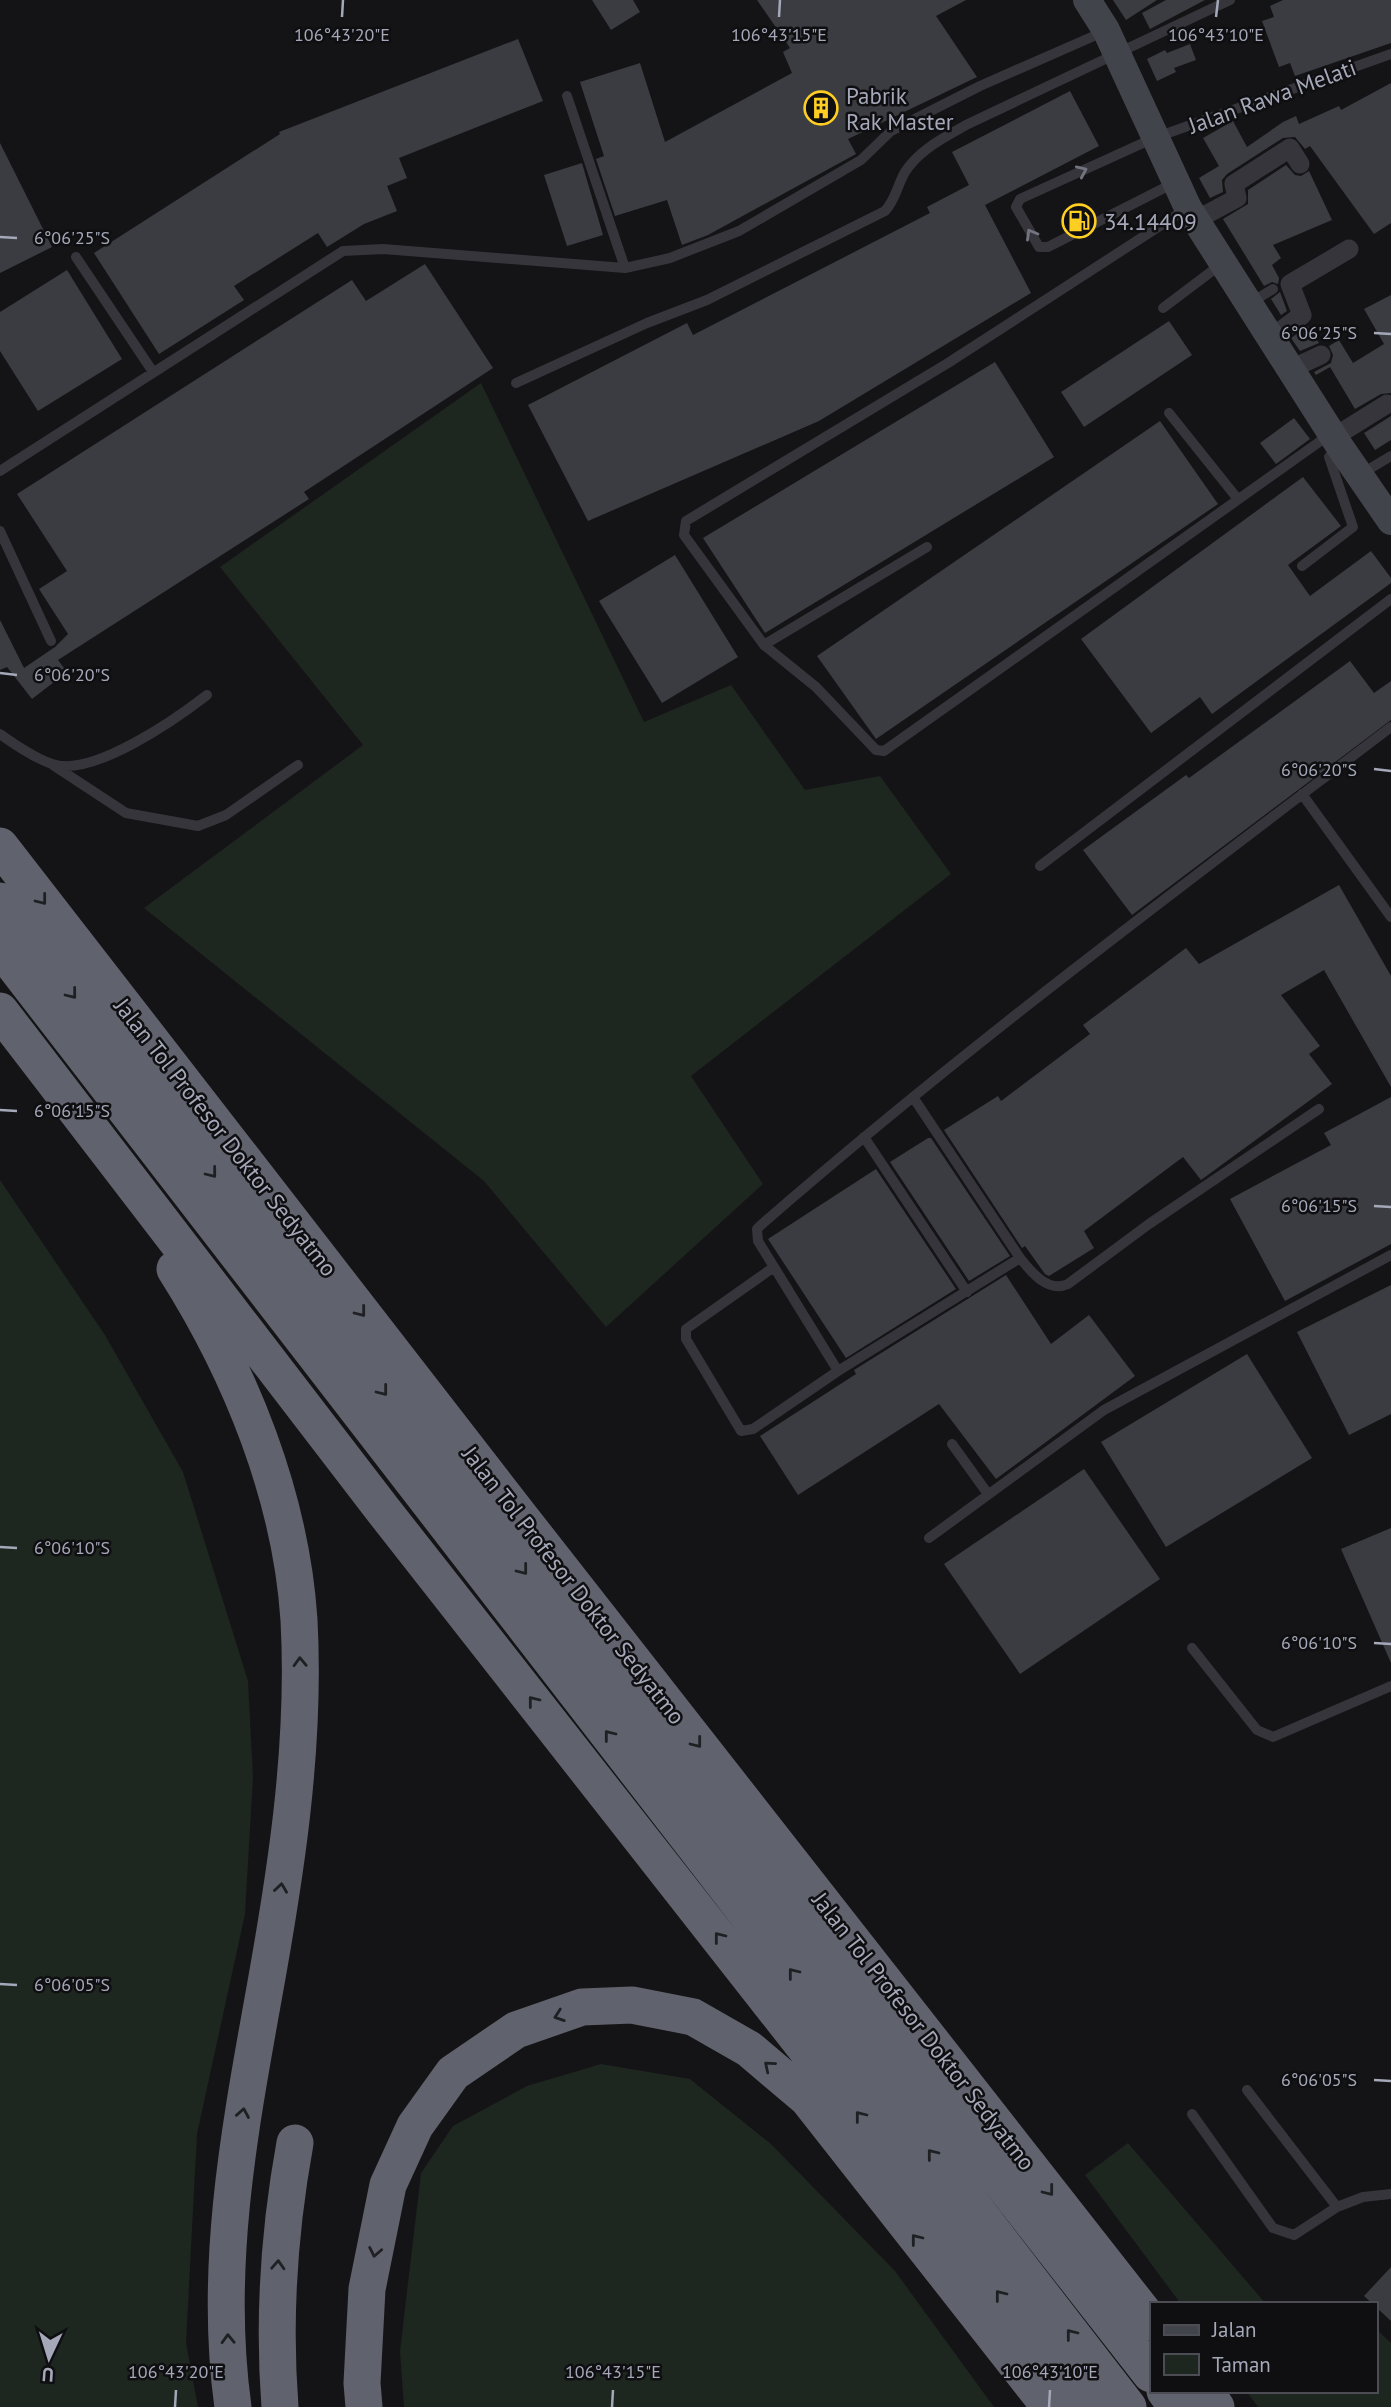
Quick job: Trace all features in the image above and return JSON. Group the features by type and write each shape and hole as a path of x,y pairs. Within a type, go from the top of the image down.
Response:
{"highway":[{"name":"Jalan Tol Profesor Doktor Sedyatmo","path":"0,846 526,1525 1150,2321"},
{"name":"Jalan Tol Profesor Doktor Sedyatmo","path":"0,901 1150,2373"},
{"path":"0,947 1128,2407"},
{"path":"0,1012 392,1521 1087,2407"},
{"path":"0,1029 155,1238 191,1295 227,1360 251,1419 272,1482 290,1552 299,1630 297,1757 276,1926 242,2120 229,2222 227,2322 233,2407"},
{"path":"364,2407 362,2383 367,2289 388,2185 415,2126 453,2073 516,2030 583,2007 632,2005 693,2017 749,2049 808,2099 1050,2407"},
{"path":"280,2407 276,2328 279,2250 295,2143"}],"main road":[{"path":"1087,0 1170,132 1174,182 1192,214 1335,439 1391,520"}],"street":[{"path":"1192,214 1237,198 1234,184 1290,148 1300,164"},
{"path":"1271,338 1302,315 1290,284 1349,249"},
{"path":"1291,369 1321,355"},
{"path":"1335,439 1387,404"}],"lane":[{"path":"0,471 343,251 383,249 625,268 670,258 738,230 861,160 891,131 980,86 1230,0"},
{"path":"516,383 647,323 707,300 885,211 894,201 912,163 932,145 1112,42"},
{"name":"Jalan Rawa Melati","path":"1174,182 1048,247 1039,247 1016,207 1020,199 1170,132 1391,54"},
{"path":"567,96 625,268"},
{"path":"1192,214 685,521 684,535 764,645 816,687 876,750 884,751 1237,498 1335,439"},
{"path":"76,257 153,372"},
{"path":"1163,308 1224,263"},
{"path":"1249,303 1273,289"},
{"path":"1169,413 1237,498"},
{"path":"1303,566 1353,527 1329,457 1335,439"},
{"path":"1359,475 1391,456"},
{"path":"0,531 51,641"},
{"path":"764,645 927,547"},
{"path":"1040,866 1391,599"},
{"path":"53,765 84,764 138,741 207,695"},
{"path":"838,1371 758,1241 757,1229 913,1097 1116,936 1391,727"},
{"path":"0,733 125,813 198,826 226,815 298,765"},
{"path":"1302,794 1391,917"},
{"path":"913,1097 1020,1258 1048,1286 1055,1288 1068,1284 1149,1224 1319,1109"},
{"path":"864,1137 967,1292"},
{"path":"929,1538 1104,1410 1391,1255"},
{"path":"774,1267 686,1329 686,1339 737,1428 746,1431 1020,1258"},
{"path":"952,1444 988,1494"},
{"path":"1192,1648 1257,1730 1266,1737 1273,1737 1391,1686"},
{"path":"1247,2090 1337,2207"},
{"path":"1192,2114 1273,2228 1294,2235 1337,2207 1363,2197 1391,2194"}],"green space":[{"path":"481,383 644,722 731,685 805,790 880,776 951,874 691,1076 763,1184 606,1327 484,1181 144,908 363,745 220,567"},
{"path":"0,1180 105,1335 183,1472 248,1681 253,1777 245,1914 197,2134 186,2343 198,2407 0,2407"},
{"path":"601,2064 690,2079 771,2144 895,2271 994,2407 404,2407 400,2351 421,2173 453,2126 527,2086"},
{"path":"1128,2143 1264,2302 1180,2302 1085,2175"},
{"path":"1377,2330 1391,2343 1391,2407 1258,2407 1248,2393 1377,2393"}],"building":[{"path":"592,0 633,0 640,12 611,30"},
{"name":"Pabrik Rak Master","path":"757,0 966,0 936,16 977,77 848,139 856,154 708,235 682,245 667,200 615,216 596,159 604,156 580,82 640,63 665,142 792,73 783,52 790,48"},
{"path":"1113,0 1157,0 1126,20"},
{"path":"1166,0 1205,0 1150,29 1142,13"},
{"path":"1283,0 1391,0 1391,43 1295,76 1290,63 1279,67 1262,21 1274,17 1270,6"},
{"path":"518,39 543,101 399,158 407,178 387,186 397,211 364,224 327,247 318,233 234,286 244,300 159,354 94,253 280,134 279,132"},
{"path":"1190,44 1196,60 1174,68 1176,72 1157,81 1147,59 1165,50 1167,53"},
{"path":"1391,83 1391,223 1374,234 1310,146 1305,149 1295,137 1283,138 1227,174 1222,180 1223,192 1210,198 1199,178 1219,166 1203,138 1233,121 1247,147 1296,116 1299,124 1339,106 1341,110"},
{"path":"1070,91 1099,146 985,205 1031,293 819,421 588,521 528,405 687,323 693,335 930,213 927,207 969,185 952,152"},
{"path":"0,143 52,247 0,273"},
{"path":"582,163 603,235 567,246 544,175"},
{"path":"1286,165 1295,175 1301,176 1309,171 1332,220 1273,245 1281,258 1272,265 1279,278 1278,284 1272,282 1264,286 1223,219 1248,204 1248,190"},
{"path":"425,264 493,368 304,492 309,499 58,660 67,672 32,699 7,667 0,670 0,620 24,668 55,647 68,634 39,589 67,571 17,494 352,280 366,301"},
{"path":"67,270 122,359 38,411 0,351 0,312"},
{"path":"1280,292 1287,311 1281,315 1271,299"},
{"path":"1391,295 1391,393 1381,394 1355,409 1330,367 1316,375 1314,372 1331,363 1333,355 1329,346 1339,340 1353,363 1384,344 1364,309"},
{"path":"1169,321 1192,355 1084,427 1061,392"},
{"path":"1308,326 1319,343 1300,351 1291,338"},
{"path":"995,362 1054,457 765,633 703,538"},
{"path":"1391,416 1391,440 1375,450 1364,433"},
{"path":"1294,418 1310,439 1276,464 1260,443"},
{"path":"1160,421 1218,504 876,739 817,656"},
{"path":"1303,477 1341,526 1288,565 1310,596 1371,551 1391,578 1391,583 1212,714 1200,697 1151,733 1081,639"},
{"path":"675,555 738,657 662,703 599,601"},
{"path":"1350,661 1374,693 1391,681 1391,720 1132,915 1083,850 1186,775 1189,778"},
{"path":"1339,885 1391,976 1391,1087 1324,970 1281,995 1320,1046 1309,1054 1332,1084 1201,1180 1183,1157 1084,1231 1094,1248 1049,1276 1045,1274 1025,1246 1022,1248 944,1130 998,1096 1001,1101 1090,1034 1083,1025 1186,948 1199,964"},
{"path":"1391,1097 1391,1244 1285,1301 1230,1199 1331,1145 1324,1133"},
{"path":"931,1138 1010,1256 969,1281 890,1162"},
{"path":"876,1169 956,1289 846,1358 768,1239"},
{"path":"1006,1275 1051,1344 1089,1315 1135,1376 996,1479 939,1404 798,1495 760,1436 856,1374 854,1370"},
{"path":"1391,1285 1391,1414 1349,1435 1297,1332"},
{"path":"1247,1354 1312,1458 1166,1547 1101,1442"},
{"path":"1084,1469 1160,1579 1020,1674 944,1564"},
{"path":"1391,1528 1391,1663 1341,1549"},
{"path":"1391,2267 1391,2321 1377,2308 1377,2302 1370,2302 1364,2296"}],"place":[{"name":"Pabrik Rak Master","path":"821,108"},
{"name":"34.14409","path":"1079,221"}]}
